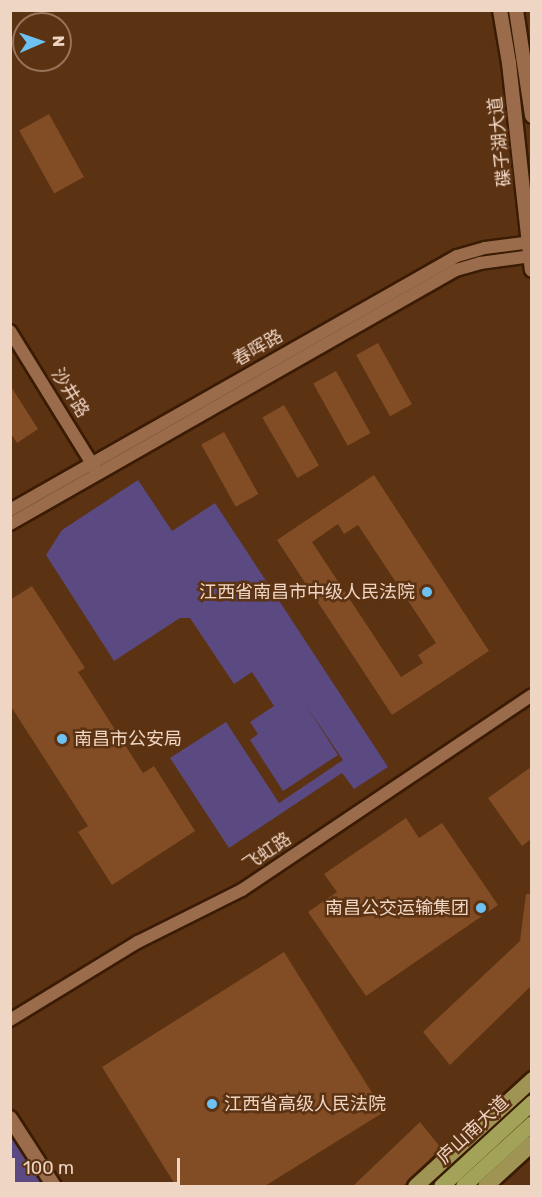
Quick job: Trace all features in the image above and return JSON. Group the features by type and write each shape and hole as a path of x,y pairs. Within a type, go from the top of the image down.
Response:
{"highway":[{"name":"庐山南大道","path":"441,1186 531,1102"},
{"name":"庐山南大道","path":"463,1186 531,1123"}],"main road":[{"name":"碟子湖大道","path":"500,10 509,63 531,270"},
{"name":"碟子湖大道","path":"516,10 531,116"},
{"path":"416,1186 531,1079"},
{"path":"10,1118 54,1186"},
{"path":"485,1186 531,1143"}],"street":[{"name":"春晖路","path":"10,524 95,468 457,256 484,248 530,249"},
{"name":"沙井路","path":"10,332 95,468"},
{"name":"春晖路","path":"10,510 95,468"},
{"name":"飞虹路","path":"10,1020 138,942 242,890 531,695"}],"shaded area":[{"path":"138,480 172,531 215,503 388,767 354,789 342,773 229,848 170,758 226,722 279,803 343,760 305,704 338,755 283,791 250,740 258,734 250,722 274,706 252,672 234,684 190,618 180,618 114,661 46,555 62,530"},
{"path":"11,1137 43,1186 11,1186"}],"building":[{"path":"49,114 84,177 54,193 19,130"},
{"path":"378,343 412,404 390,416 356,355"},
{"path":"336,371 370,433 348,446 313,384"},
{"path":"10,385 38,429 17,443 10,432"},
{"path":"284,405 319,466 297,478 262,418"},
{"path":"224,432 258,494 236,507 201,445"},
{"name":"江西省南昌市中级人民法院","path":"374,475 489,651 392,715 277,540","holes":["338,524 344,534 358,525 436,643 418,655 423,663 401,677 312,542"]},
{"path":"32,586 85,668 78,672 143,773 154,766 195,831 112,885 78,832 88,826 10,705 10,600"},
{"path":"531,767 531,839 522,846 488,798"},
{"path":"406,818 419,838 442,823 498,905 366,996 308,912 337,892 324,874"},
{"path":"526,894 531,894 531,986 450,1065 423,1032 520,941"},
{"path":"284,952 384,1112 265,1186 176,1186 102,1067"},
{"path":"420,1122 441,1148 403,1186 353,1186"}],"place":[{"name":"江西省南昌市中级人民法院","path":"427,592"},
{"name":"南昌市公安局","path":"62,739"},
{"name":"南昌公交运输集团","path":"481,908"},
{"name":"江西省高级人民法院","path":"212,1104"}]}
